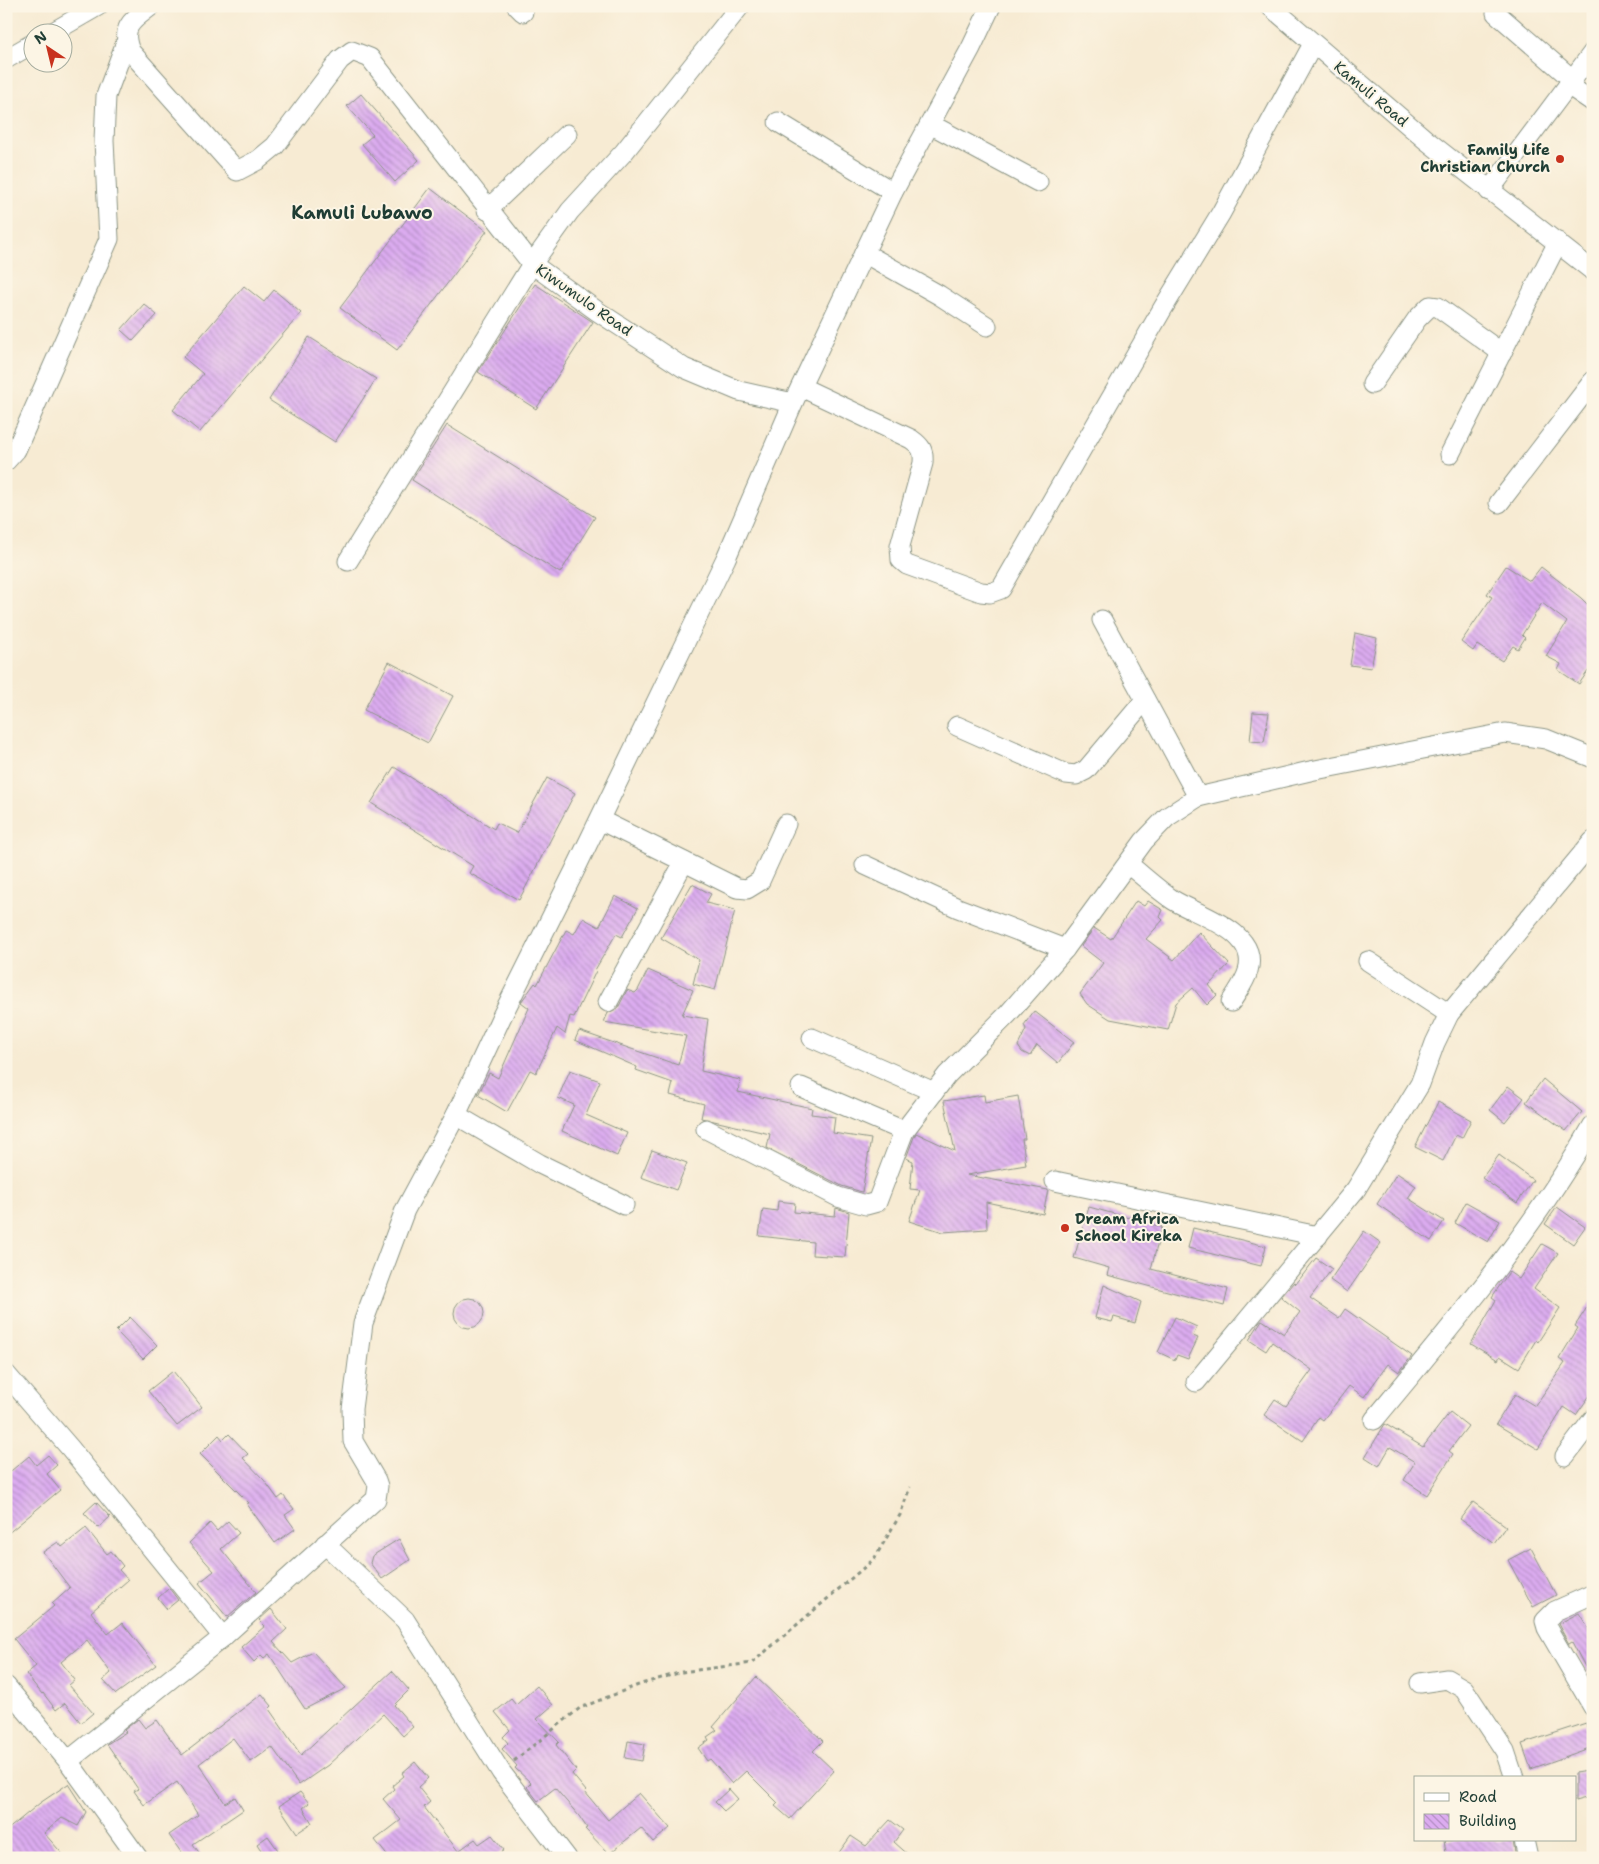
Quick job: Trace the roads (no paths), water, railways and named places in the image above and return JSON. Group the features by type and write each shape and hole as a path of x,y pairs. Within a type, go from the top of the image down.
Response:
{"street":[{"path":"70,22 98,6"},
{"path":"6,461 16,450 109,240 104,141 106,96 126,42 126,33 130,23 150,6"},
{"path":"348,561 532,264 570,211 624,152 740,6"},
{"path":"68,1761 223,1637 376,1499 378,1493 376,1480 353,1441 351,1426 363,1323 405,1210 456,1115 501,1018 600,820 726,558 797,395 893,192 971,48 991,6"},
{"name":"Kamuli Road","path":"1270,6 1312,44 1489,191 1558,242 1593,271"},
{"path":"1496,13 1593,102"},
{"name":"Kiwumulo Road","path":"126,42 130,50 237,171 258,160 275,146 340,60 352,51 370,58 396,88 488,210 532,264 598,312 684,368 739,391 797,395 911,439 920,445 924,453 923,462 900,546 901,560 907,565 981,592 995,592 1002,589 1148,334 1221,213 1312,44"},
{"path":"6,60 22,50"},
{"path":"1489,191 1593,52"},
{"path":"778,122 893,192"},
{"path":"930,124 1038,182"},
{"path":"488,210 567,134"},
{"path":"1450,454 1558,242"},
{"path":"864,253 939,295 987,326"},
{"path":"1372,384 1416,319 1430,306 1438,306 1502,353"},
{"path":"1499,503 1593,381"},
{"path":"1102,620 1198,797"},
{"path":"957,726 1066,774 1076,775 1090,766 1145,700"},
{"path":"706,1129 838,1197 866,1205 877,1202 904,1131 934,1092 948,1075 1008,1014 1065,949 1144,841 1167,817 1198,797 1310,771 1505,733 1546,739 1593,758"},
{"path":"600,820 738,888 746,889 760,881 786,824"},
{"path":"1196,1382 1356,1189 1420,1084 1435,1043 1449,1014 1593,841"},
{"path":"608,1002 684,862"},
{"path":"1128,864 1173,900 1226,926 1245,946 1249,961 1248,971 1231,1002"},
{"path":"865,865 958,908 1065,949"},
{"path":"1368,961 1449,1014"},
{"path":"812,1038 934,1092"},
{"path":"801,1087 904,1131"},
{"path":"456,1115 540,1164 624,1205"},
{"path":"1374,1420 1452,1325 1541,1207 1593,1125"},
{"path":"1055,1181 1318,1236"},
{"path":"6,1374 70,1448 223,1637"},
{"path":"1565,1456 1593,1419"},
{"path":"325,1544 405,1620 501,1772 567,1858"},
{"path":"1593,1594 1555,1611 1545,1620 1547,1628 1593,1707"},
{"path":"1420,1683 1447,1679 1464,1689 1505,1752 1513,1776"},
{"path":"6,1686 68,1761 138,1858"},
{"path":"1524,1842 1528,1858"}],"place":[{"name":"Family Life Christian Church","path":"1560,159"},
{"name":"Dream Africa School Kireka","path":"1065,1228"}],"district":[{"name":"Kamuli Lubawo","path":"362,213"}]}
